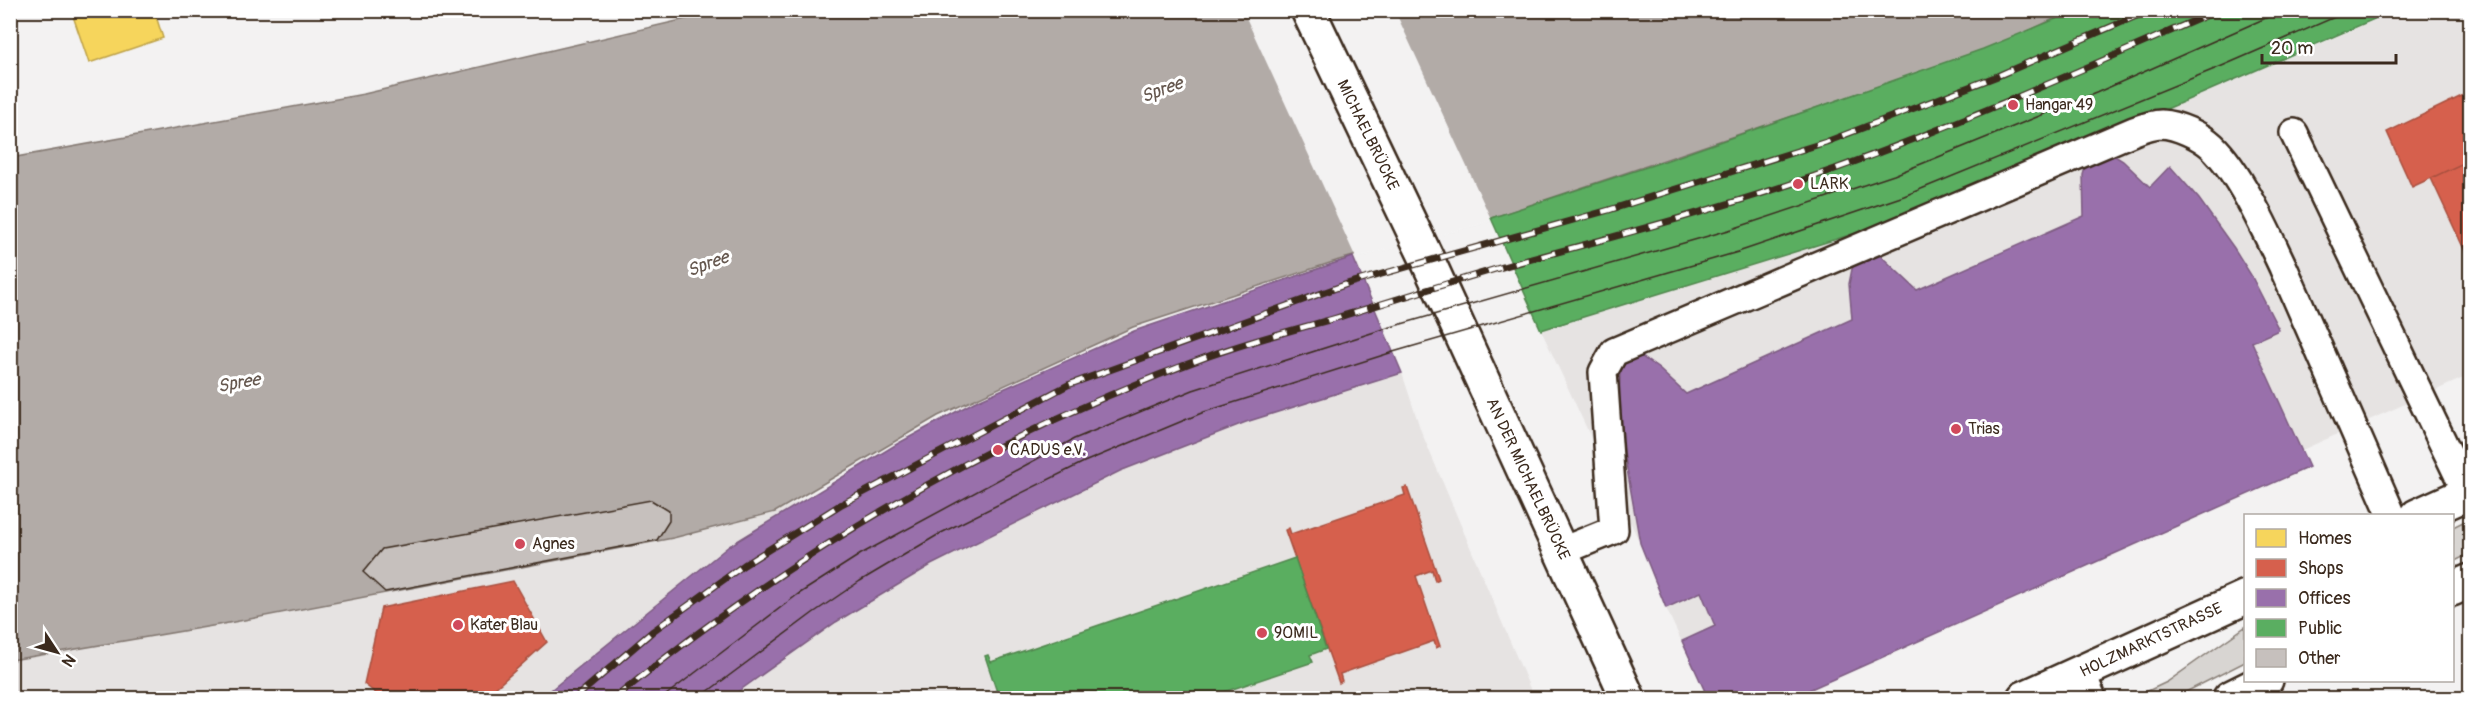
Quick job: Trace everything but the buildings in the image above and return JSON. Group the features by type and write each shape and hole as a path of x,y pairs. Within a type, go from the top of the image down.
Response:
{"street":[{"name":"MICHAELBRÜCKE","path":"1308,10 1427,259"},
{"name":"AN DER MICHAELBRÜCKE","path":"1427,259 1628,699"},
{"path":"2422,514 2469,493"},
{"path":"2454,589 2470,581"},
{"name":"HOLZMARKTSTRASSE","path":"2024,699 2086,686 2244,598"},
{"path":"2230,699 2264,682"}],"lane":[{"path":"1562,551 1614,530 1603,372 1614,352 2123,135 2160,124 2186,130 2211,146 2233,174 2283,267 2391,514"},
{"path":"2294,133 2469,493"}],"shaded area":[{"name":"Trias","path":"2395,11 2470,11 2470,375 2302,450 2309,467 1790,698 1708,698 1666,608 1640,543 1541,330 1882,225 2285,59"},
{"path":"1402,373 1421,431 1534,698 11,698 11,660 218,625 673,538 775,512 845,481"},
{"path":"2463,522 2465,556 2454,562 2454,526"},
{"path":"2244,628 2244,663 2174,698 2133,698 2167,682"}],"water":[{"name":"Spree","path":"720,11 2070,11 1997,46 1664,160 1491,218 1339,260 1133,327 938,416 775,512 673,538 218,625 11,660 11,158 364,94"}],"pier":[{"path":"1243,11 1395,11 1492,221 1354,259 1355,256"}],"tram line":[{"path":"662,698 797,595 861,554 1074,439 1193,390 1384,329 1729,230 1894,175 2096,93 2284,10"},
{"path":"699,698 813,613 860,581 941,533 1084,462 1204,412 1393,352 1738,252 1904,196 2222,66 2351,10"}],"railway":[{"path":"575,698 653,631 744,565 840,505 1068,385 1350,283 1609,210 1826,142 1995,77 2150,10"},
{"path":"615,698 752,594 897,502 973,460 1129,387 1240,345 1795,183 1980,113 2219,10"}],"place":[{"name":"Hangar 49","path":"2013,105"},
{"name":"LARK","path":"1798,184"},
{"name":"Trias","path":"1956,429"},
{"name":"CADUS e.V.","path":"998,450"},
{"name":"Agnes","path":"520,544"},
{"name":"Kater Blau","path":"458,625"},
{"name":"90MIL","path":"1262,633"}]}
